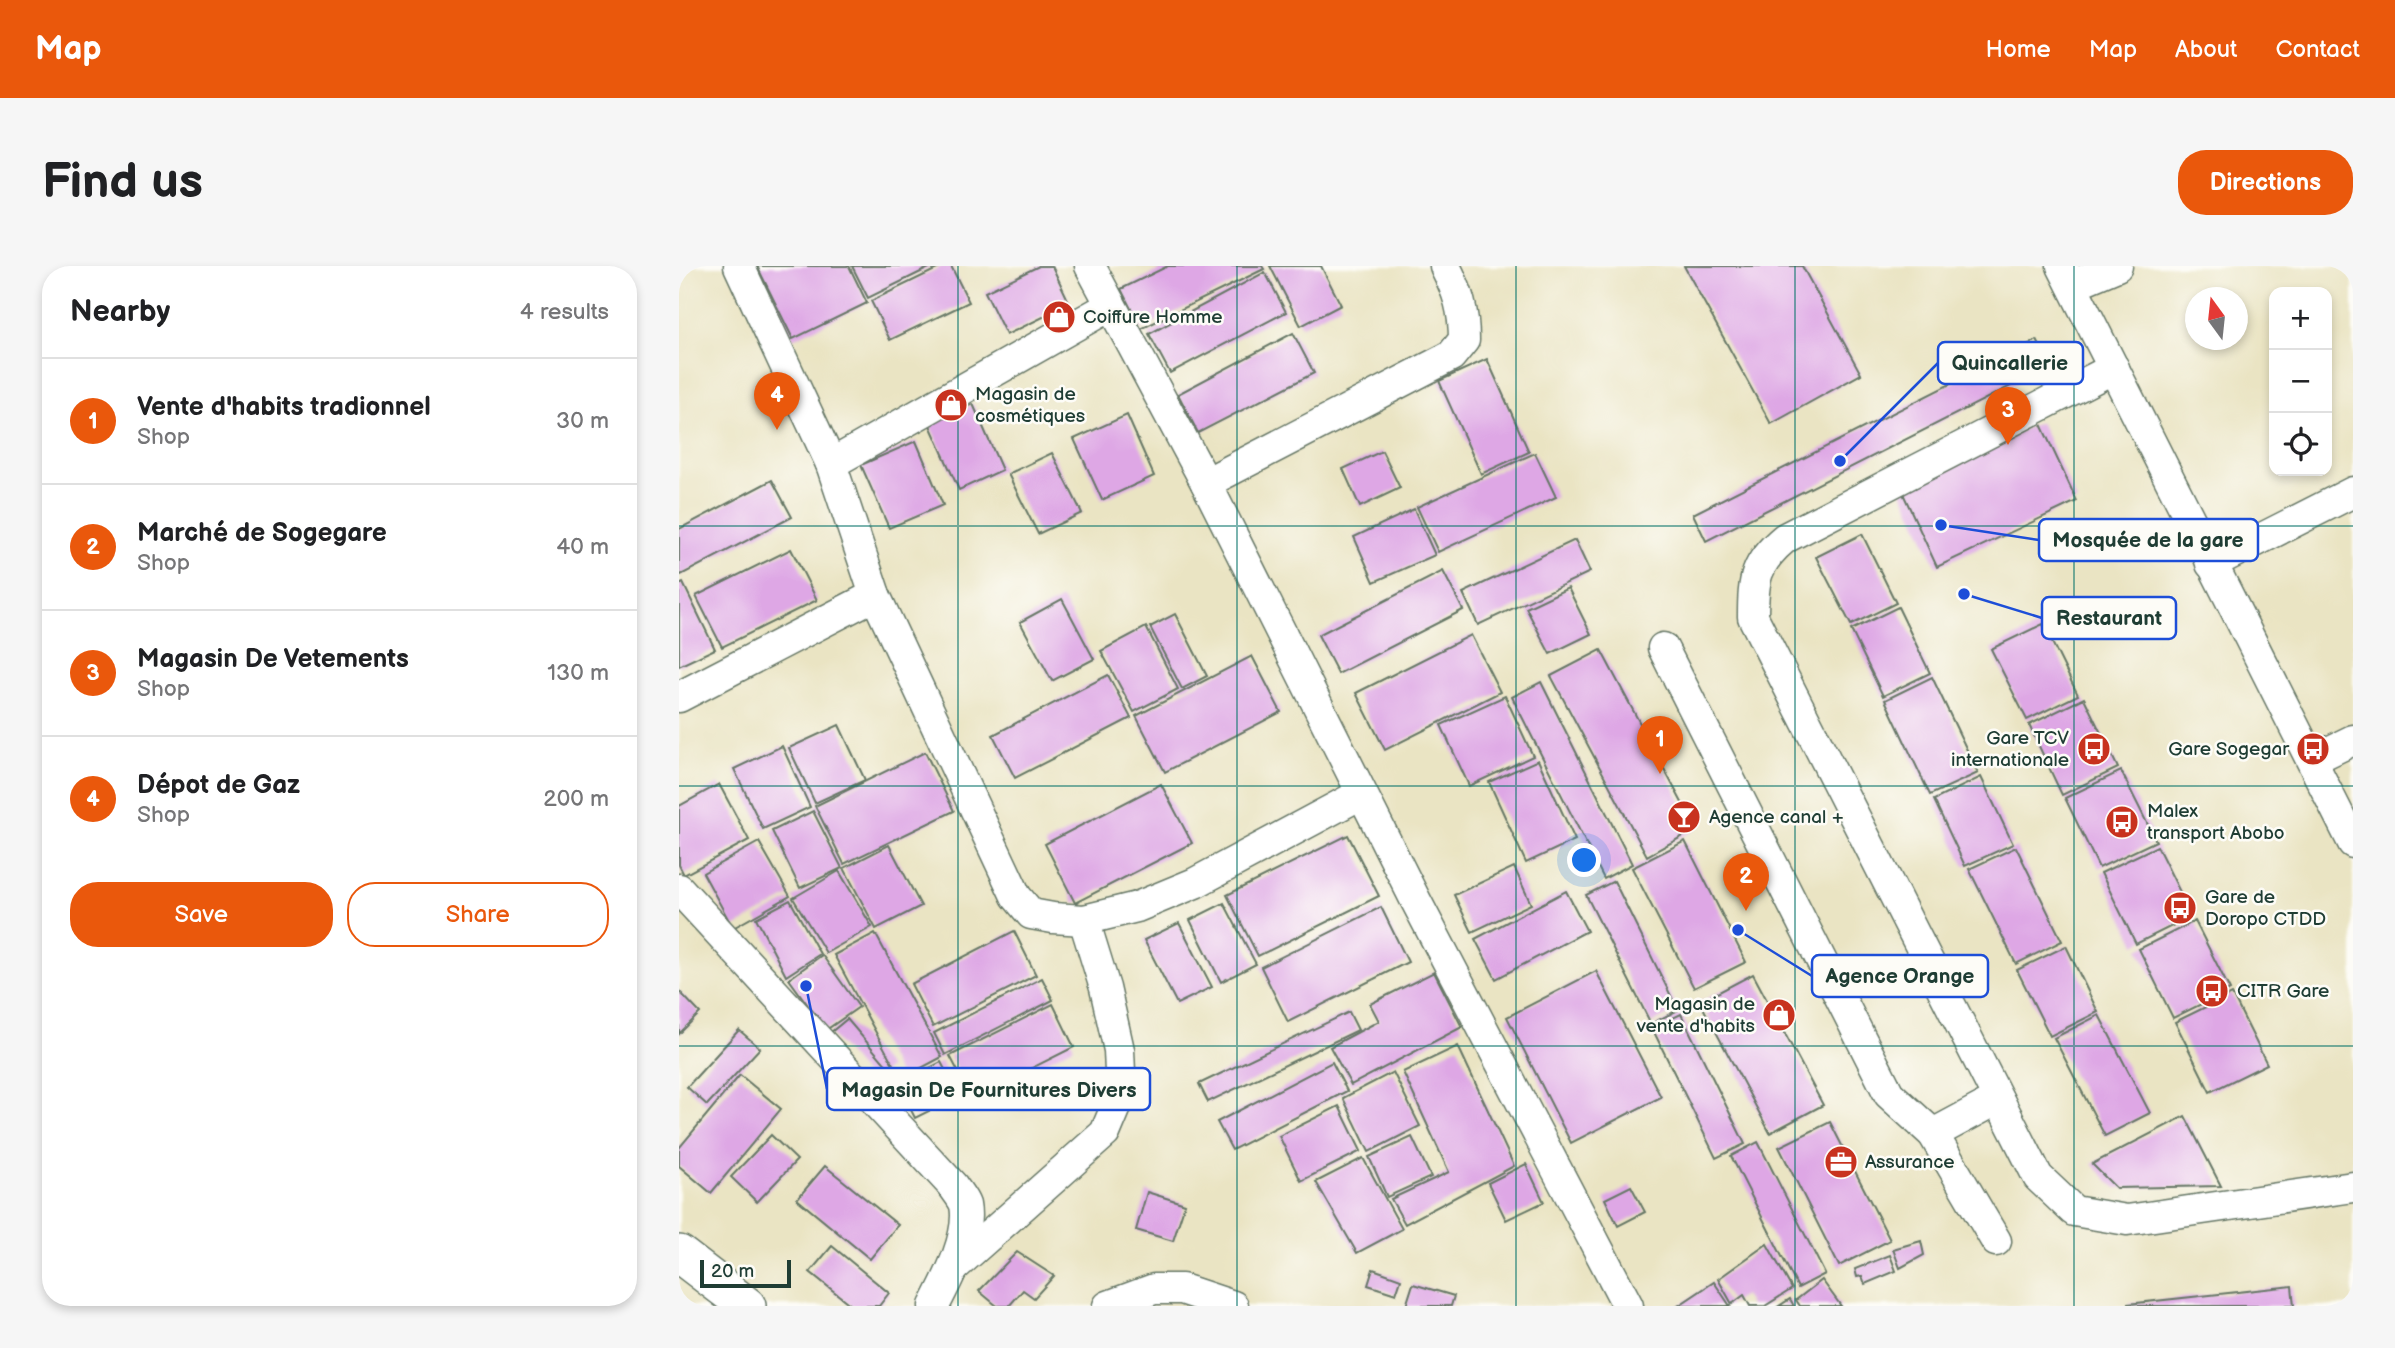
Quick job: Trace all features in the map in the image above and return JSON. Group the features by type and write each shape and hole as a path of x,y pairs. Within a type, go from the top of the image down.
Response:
{"main road":[{"path":"679,1254 747,1306"}],"street":[{"path":"739,266 831,464 874,595 1016,896 1031,914 1084,920 1137,907 1195,883 1361,794"},
{"path":"1090,266 1109,306 1206,482 1361,794 1628,1306"},
{"path":"1206,482 1451,356 1464,340 1464,324 1460,296 1445,266"},
{"path":"2117,266 2067,276 2353,843"},
{"path":"831,464 1109,306"},
{"path":"2114,368 1785,538 1765,555 1753,586 1753,617 2038,1177 2074,1211 2127,1220 2353,1187"},
{"path":"2211,564 2353,492"},
{"path":"679,697 874,595"},
{"path":"1663,648 1889,1094 1933,1135 1996,1241"},
{"path":"2312,760 2353,740"},
{"path":"679,889 953,1186 965,1205 965,1228 954,1267 935,1306"},
{"path":"954,1267 1105,1133 1121,1095 1119,1051 1105,988 1084,920"},
{"path":"1933,1135 1999,1099"},
{"path":"1108,1306 1154,1289 1182,1289 1233,1306"}],"building":[{"path":"757,266 849,266 867,303 793,339"},
{"path":"852,266 933,266 868,298"},
{"path":"943,266 951,266 969,302 890,340 871,301"},
{"path":"1039,266 1052,266 1070,304 1006,335 985,292"},
{"path":"1168,266 1262,266 1264,269 1141,329 1121,289"},
{"path":"1270,266 1321,266 1341,305 1301,326"},
{"path":"1684,266 1802,266 1861,374 1771,424"},
{"path":"1265,272 1286,312 1170,373 1149,334"},
{"path":"1293,333 1314,373 1198,433 1178,394"},
{"path":"2037,340 2050,366 1706,541 1693,514"},
{"path":"1487,359 1529,452 1481,474 1439,381"},
{"path":"973,404 1002,470 959,490 929,423"},
{"path":"1127,415 1154,476 1102,500 1074,439"},
{"path":"2040,422 2077,501 1937,567 1900,487"},
{"path":"916,441 943,505 889,528 861,465"},
{"path":"1382,451 1400,488 1360,507 1343,469"},
{"path":"1052,453 1082,513 1038,534 1008,474"},
{"path":"1535,453 1556,497 1438,552 1417,507"},
{"path":"772,480 792,517 681,575 679,529"},
{"path":"1414,509 1435,555 1374,582 1354,537"},
{"path":"1862,534 1896,603 1851,625 1816,557"},
{"path":"1575,540 1590,572 1478,625 1463,593"},
{"path":"791,549 817,600 722,647 696,596"},
{"path":"1443,571 1463,610 1338,674 1318,635"},
{"path":"683,583 715,649 679,666 679,585"},
{"path":"1568,588 1591,634 1550,654 1526,608"},
{"path":"1062,599 1094,659 1052,681 1020,622"},
{"path":"1898,607 1930,673 1883,696 1851,630"},
{"path":"1175,614 1207,676 1182,689 1150,627"},
{"path":"2043,624 2078,695 2027,720 1991,649"},
{"path":"1146,627 1178,689 1134,712 1101,651"},
{"path":"1471,635 1500,692 1385,750 1356,693"},
{"path":"1601,650 1696,829 1647,856 1551,676"},
{"path":"1252,656 1281,712 1165,772 1136,716"},
{"path":"1108,675 1131,718 1015,778 993,735"},
{"path":"1932,677 1978,773 1930,795 1885,700"},
{"path":"1541,682 1632,864 1604,879 1512,697"},
{"path":"1505,696 1533,756 1469,786 1441,725"},
{"path":"2084,698 2118,768 2062,795 2029,725"},
{"path":"839,725 865,780 815,803 789,748"},
{"path":"782,746 810,807 763,829 734,769"},
{"path":"925,752 954,811 844,864 815,806"},
{"path":"1538,760 1575,840 1526,863 1489,782"},
{"path":"2121,771 2156,841 2099,868 2065,798"},
{"path":"1981,777 2013,844 1965,866 1934,800"},
{"path":"719,784 749,840 684,875 679,865 679,806"},
{"path":"1161,784 1192,843 1075,903 1045,844"},
{"path":"813,811 842,868 800,888 772,831"},
{"path":"1348,835 1379,896 1258,956 1227,895"},
{"path":"1685,841 1746,962 1694,988 1632,868"},
{"path":"759,842 790,896 733,928 703,873"},
{"path":"889,845 921,906 876,929 844,868"},
{"path":"2157,846 2192,916 2136,944 2101,873"},
{"path":"2016,847 2062,941 2016,964 1969,869"},
{"path":"1514,867 1531,904 1472,932 1454,895"},
{"path":"839,871 872,927 826,953 793,898"},
{"path":"1614,881 1678,1010 1651,1024 1586,895"},
{"path":"1566,891 1587,931 1496,979 1475,939"},
{"path":"790,900 820,954 786,976 756,918"},
{"path":"1224,903 1256,964 1221,982 1190,920"},
{"path":"1381,907 1408,962 1288,1022 1261,967"},
{"path":"2195,921 2230,990 2173,1018 2139,949"},
{"path":"1179,923 1212,987 1177,1004 1144,940"},
{"path":"1014,931 1036,975 933,1027 911,984"},
{"path":"875,933 942,1057 901,1079 834,955"},
{"path":"2066,946 2098,1012 2050,1036 2017,970"},
{"path":"822,955 859,1007 826,1030 789,979"},
{"path":"1596,971 1661,1097 1571,1143 1507,1017"},
{"path":"1434,972 1462,1027 1351,1085 1330,1047 1379,1021 1370,1004"},
{"path":"1753,974 1823,1105 1770,1133 1700,1002"},
{"path":"1042,978 1053,1000 945,1055 934,1033"},
{"path":"679,991 700,1013 679,1034"},
{"path":"2232,994 2267,1064 2210,1092 2175,1022"},
{"path":"1053,1004 1074,1047 972,1098 950,1056"},
{"path":"1349,1012 1358,1030 1208,1102 1199,1084"},
{"path":"1681,1014 1745,1144 1716,1158 1652,1028"},
{"path":"2099,1015 2150,1113 2105,1136 2054,1038"},
{"path":"847,1019 889,1068 871,1082 830,1033"},
{"path":"739,1030 760,1048 707,1105 687,1087"},
{"path":"1458,1046 1514,1166 1405,1224 1391,1199 1449,1172 1403,1072"},
{"path":"941,1062 959,1096 915,1118 898,1084"},
{"path":"1332,1062 1347,1091 1232,1150 1217,1122"},
{"path":"1393,1072 1420,1126 1369,1152 1343,1098"},
{"path":"740,1075 781,1109 711,1193 679,1166 679,1148"},
{"path":"1339,1106 1361,1151 1301,1181 1279,1136"},
{"path":"2185,1116 2221,1186 2116,1188 2092,1164"},
{"path":"1830,1122 1890,1240 1839,1266 1779,1147"},
{"path":"771,1135 797,1160 757,1202 731,1177"},
{"path":"1412,1137 1431,1177 1387,1197 1369,1157"},
{"path":"1758,1142 1825,1274 1798,1288 1731,1156"},
{"path":"1363,1158 1402,1229 1357,1253 1316,1182"},
{"path":"1526,1164 1544,1202 1506,1220 1488,1183"},
{"path":"825,1166 898,1225 870,1259 797,1199"},
{"path":"1631,1186 1645,1212 1618,1226 1605,1199"},
{"path":"1147,1192 1185,1204 1173,1241 1136,1230"},
{"path":"1921,1241 1924,1255 1900,1268 1893,1249"},
{"path":"1767,1244 1792,1289 1765,1306 1750,1306 1744,1295 1732,1304 1718,1279"},
{"path":"832,1246 889,1293 879,1306 852,1306 810,1272"},
{"path":"1017,1252 1054,1276 1034,1298 1023,1290 1009,1306 997,1306 979,1291"},
{"path":"1890,1255 1896,1271 1865,1284 1862,1276 1857,1277 1855,1269"},
{"path":"1373,1269 1401,1279 1396,1294 1368,1285"},
{"path":"1822,1280 1841,1306 1800,1306 1796,1300"},
{"path":"1714,1282 1730,1306 1678,1306"},
{"path":"1413,1284 1454,1296 1451,1306 1406,1306"},
{"path":"2292,1286 2294,1306 2128,1306 2128,1304"},
{"path":"1790,1299 1794,1306 1779,1306"}],"place":[{"name":"Coiffure Homme","path":"1059,317"},
{"name":"Magasin de cosmétiques","path":"951,405"},
{"name":"Dépot de Gaz","path":"777,430"},
{"name":"Magasin De Vetements","path":"2008,445"},
{"name":"Quincallerie","path":"1840,461"},
{"name":"Mosquée de la gare","path":"1941,525"},
{"name":"Restaurant","path":"1964,594"},
{"name":"Gare TCV internationale","path":"2094,749"},
{"name":"Gare Sogegar","path":"2313,749"},
{"name":"Vente d'habits tradionnel","path":"1660,774"},
{"name":"Agence canal +","path":"1684,817"},
{"name":"Malex transport Abobo","path":"2122,822"},
{"name":"Gare de Doropo CTDD","path":"2180,908"},
{"name":"Marché de Sogegare","path":"1746,911"},
{"name":"Agence Orange","path":"1738,930"},
{"name":"Magasin De Fournitures Divers","path":"806,986"},
{"name":"CITR Gare","path":"2212,991"},
{"name":"Magasin de vente d'habits","path":"1779,1015"},
{"name":"Assurance","path":"1841,1162"}]}
